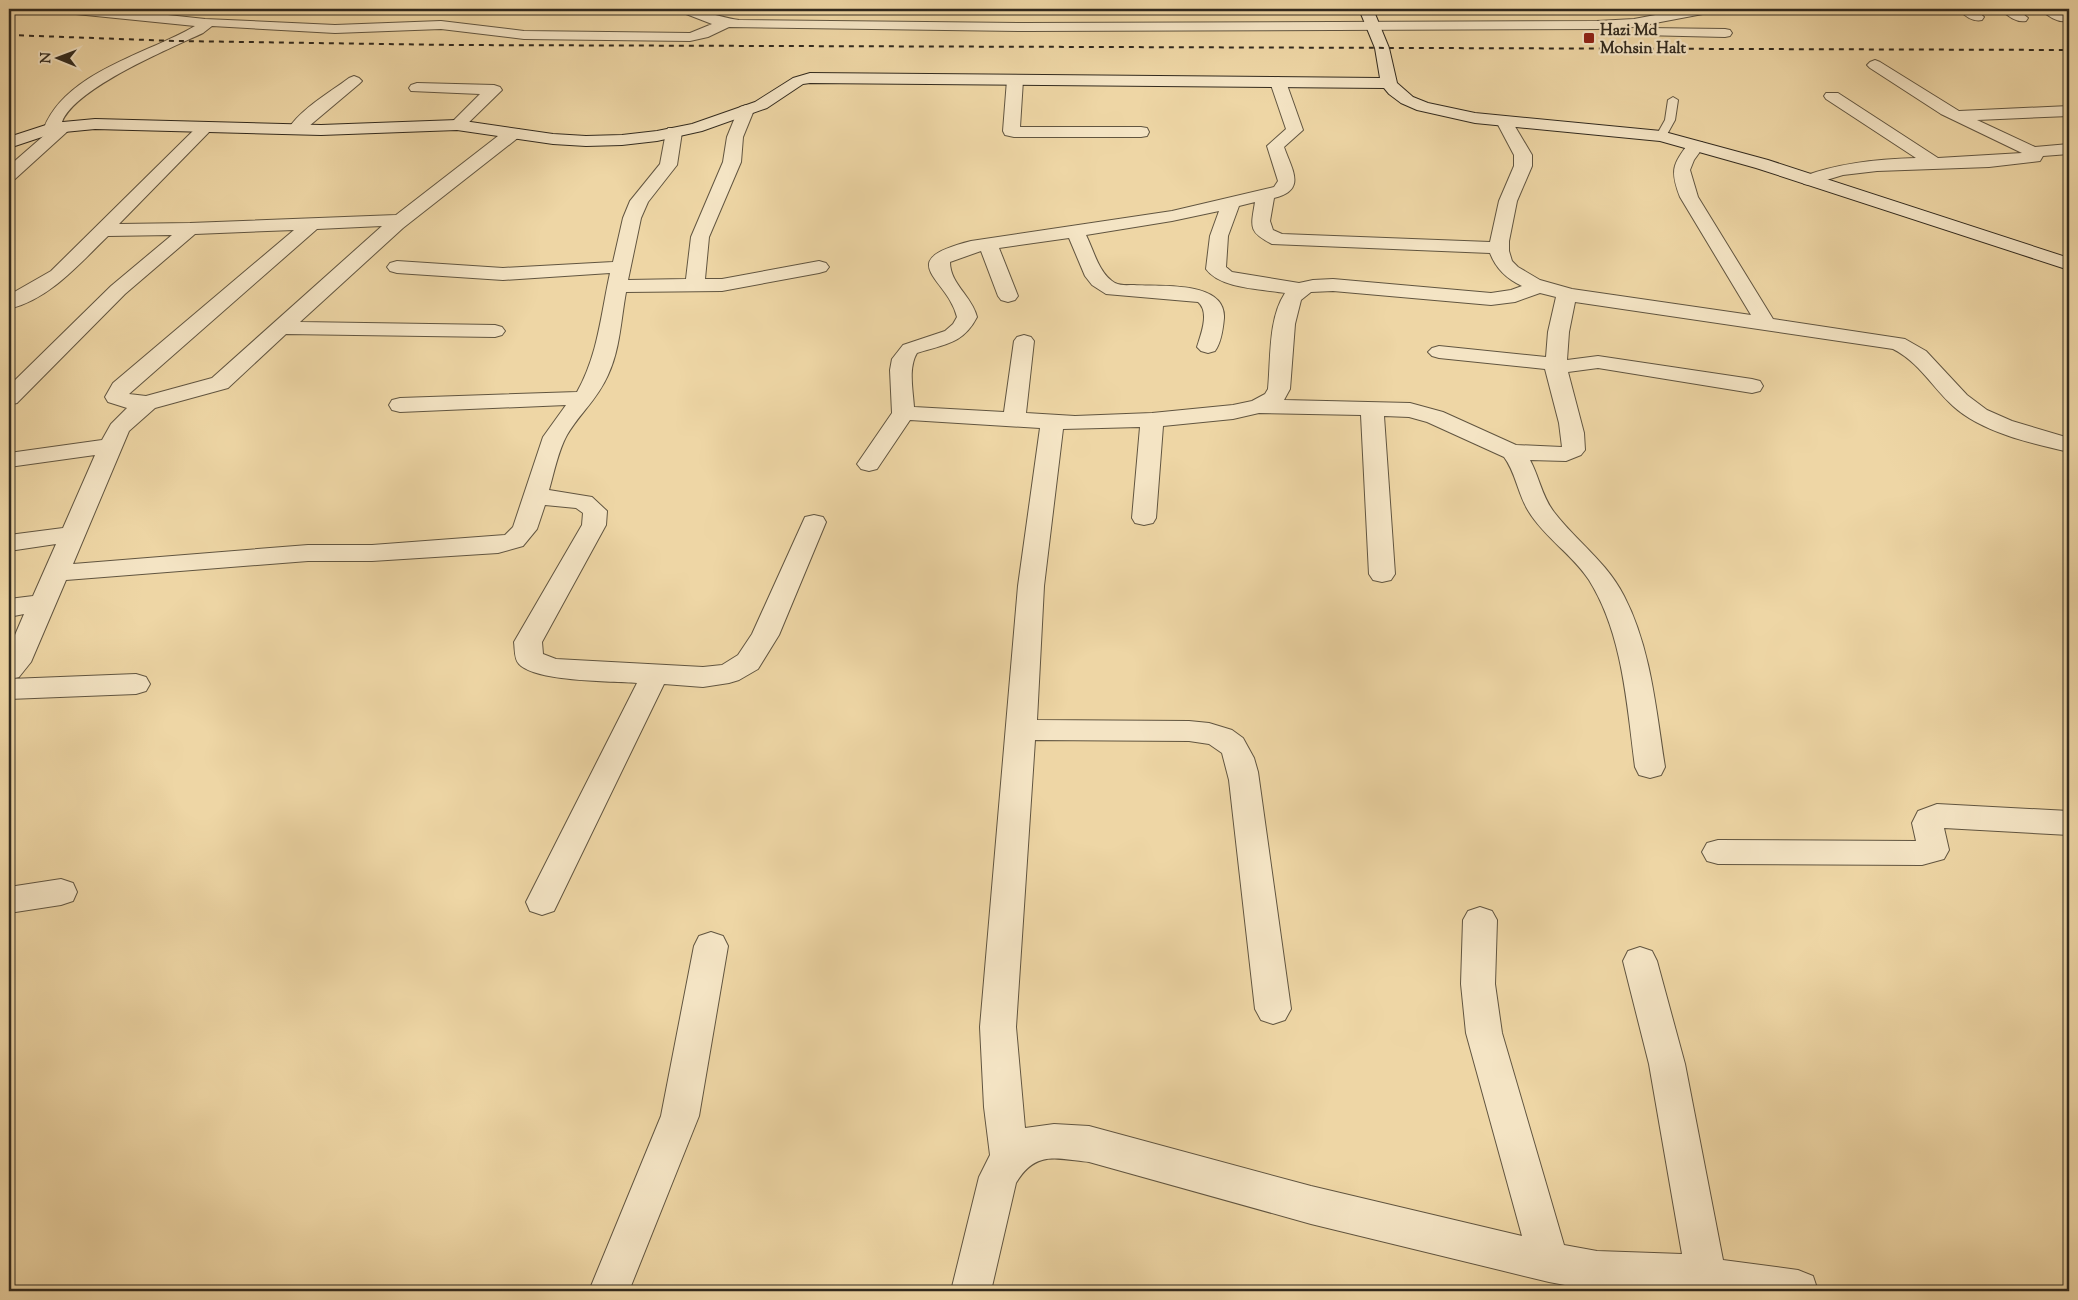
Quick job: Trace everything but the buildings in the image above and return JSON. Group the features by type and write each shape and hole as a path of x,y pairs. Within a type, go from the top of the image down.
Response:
{"street":[{"path":"66,9 206,23 335,29 441,25 524,35 690,37 733,24 756,9"},
{"path":"686,9 733,24 1244,26 1629,23 1708,9"},
{"path":"916,25 924,9"},
{"path":"1244,26 1246,9"},
{"path":"1366,9 1382,48 1389,83 1407,100 1423,107 1475,118 1661,136 1810,180 2069,264"},
{"path":"1614,9 1629,23 1646,32 1725,33"},
{"path":"2008,9 2021,18"},
{"path":"2048,9 2062,18"},
{"path":"58,128 52,123 61,110 100,78 198,30 206,23"},
{"path":"1874,65 1956,116 2034,153"},
{"path":"9,143 58,128 95,124 371,130 457,125 586,142 622,140 696,128 761,105 802,79 1389,83"},
{"path":"1015,80 1012,131 1014,132 1141,132"},
{"path":"296,129 354,81"},
{"path":"869,464 903,413 900,370 903,359 910,349 952,335 962,328 967,318 964,308 940,272 940,260 947,254 988,244 1172,216 1280,191 1287,181 1275,146 1294,130 1278,82"},
{"path":"417,88 494,90 457,125"},
{"path":"1832,96 1936,164"},
{"path":"695,286 700,237 732,162 735,137 746,110"},
{"path":"1956,116 2069,111"},
{"path":"1504,121 1523,155 1523,166 1507,200 1499,248 1504,262 1524,280 1538,287 1568,294 1881,340 1910,348 1921,356 1954,395 1968,408 2007,426 2069,445"},
{"path":"9,303 42,286 58,275 206,127"},
{"path":"9,175 58,128"},
{"path":"56,573 308,553 372,553 498,545 514,541 525,529 554,437 569,415 585,398 598,374 606,349 632,218 639,201 668,165 674,132"},
{"path":"312,224 121,388 116,397 126,401 146,403 220,384 402,220 512,133"},
{"path":"1696,146 1683,160 1681,168 1682,179 1688,197 1766,324"},
{"path":"1810,180 1853,168 2029,157 2034,156 2034,153 2037,151 2069,149"},
{"path":"1266,194 1261,228 1264,233 1279,240 1499,248"},
{"path":"1231,203 1219,236 1216,269 1226,277 1300,289 1333,285 1490,299 1515,296 1538,287"},
{"path":"104,230 190,229 402,220"},
{"path":"9,398 118,290 190,229"},
{"path":"1075,230 1095,276 1099,281 1114,290 1196,295 1204,296 1211,301 1213,320 1208,347"},
{"path":"988,244 1008,296"},
{"path":"397,267 503,274 619,277 695,286 722,285 819,267"},
{"path":"1259,406 1274,398 1279,389 1287,306 1294,294 1300,289"},
{"path":"1512,452 1566,454 1573,450 1574,437 1559,386 1556,366 1558,333 1568,294"},
{"path":"281,328 495,331"},
{"path":"1014,420 1024,341"},
{"path":"1439,352 1556,366 1598,362 1752,386"},
{"path":"400,405 585,398"},
{"path":"9,670 17,662 111,446 120,429 146,403"},
{"path":"903,413 1075,423 1204,416 1259,406 1395,409 1424,412 1512,452 1520,460 1536,504 1541,512 1594,570 1611,597 1619,615 1637,680 1650,767"},
{"path":"1372,408 1382,574"},
{"path":"1144,518 1152,420"},
{"path":"1010,1158 1003,1107 998,1028 1022,730 1031,586 1052,422"},
{"path":"9,460 111,446"},
{"path":"536,496 583,502 595,511 594,525 528,642 530,659 552,668 703,677 729,673 748,662 765,635 814,522"},
{"path":"9,543 73,534"},
{"path":"9,608 43,603"},
{"path":"542,902 654,674"},
{"path":"9,689 136,684"},
{"path":"1022,730 1189,731 1213,734 1230,743 1236,751 1242,773 1253,837 1273,1009"},
{"path":"1718,852 1922,853 1934,850 1934,844 1927,824 1929,819 1937,816 2069,823"},
{"path":"9,900 60,892"},
{"path":"1480,920 1478,984 1484,1033 1549,1262"},
{"path":"609,1291 680,1116 711,946"},
{"path":"1640,961 1667,1064 1706,1277"},
{"path":"971,1291 998,1177 1010,1158 1028,1144 1054,1141 1088,1144 1311,1205 1596,1272 1706,1277 1798,1291"}],"lane":[{"path":"1661,136 1668,125 1673,100"}],"railway":[{"path":"9,35 176,41 453,45 2069,50"}],"place":[{"name":"Hazi Md Mohsin Halt","path":"1589,38"}]}
